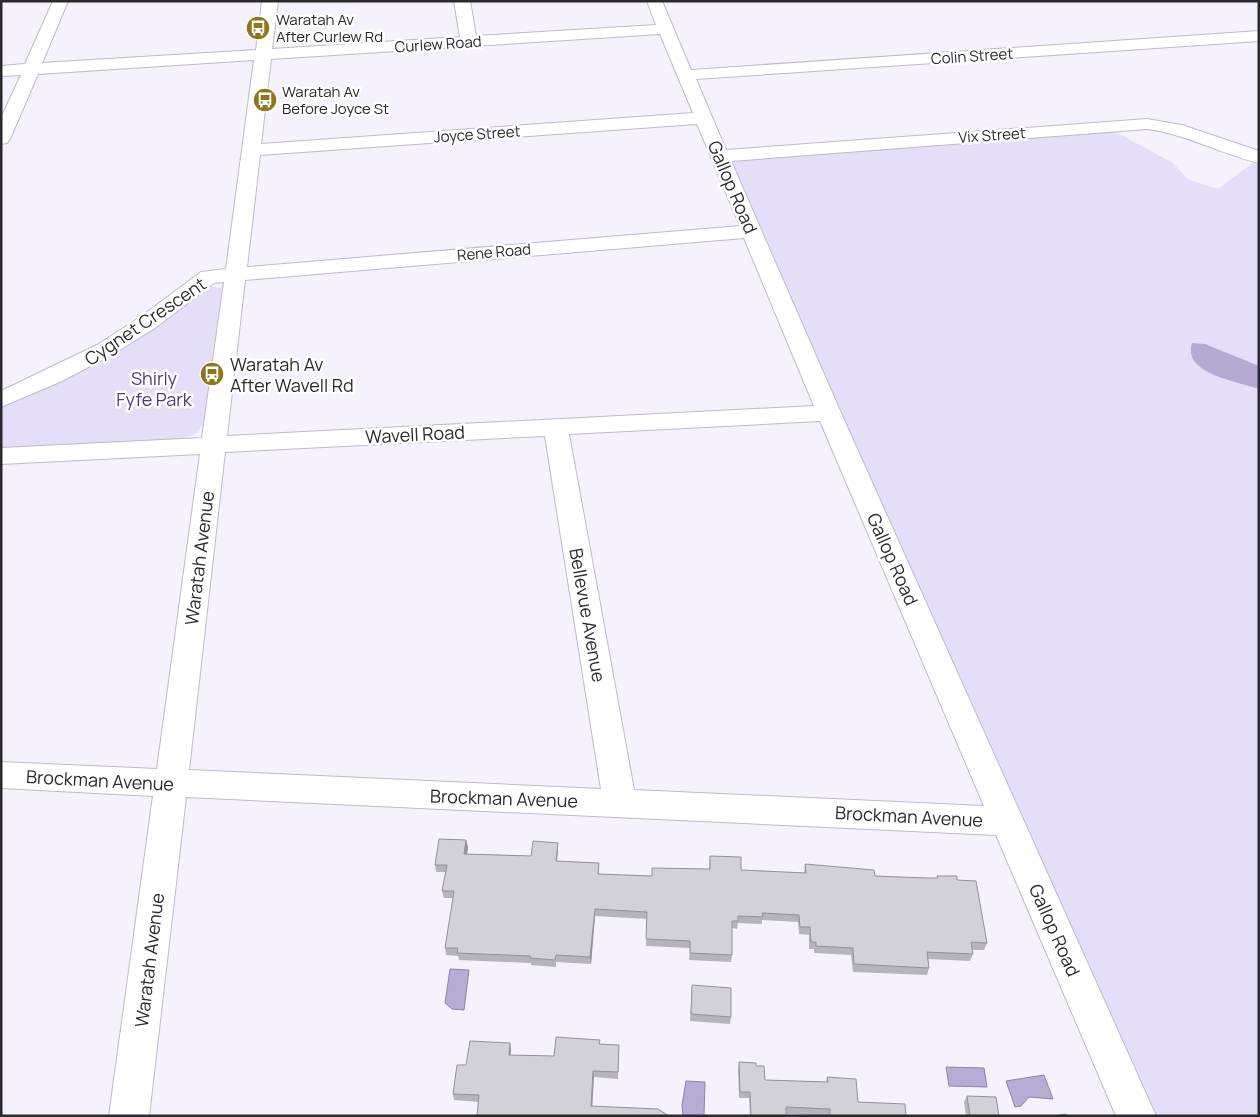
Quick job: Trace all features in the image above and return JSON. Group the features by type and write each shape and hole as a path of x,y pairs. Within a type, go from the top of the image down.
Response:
{"street":[{"path":"1,139 62,1"},
{"name":"Waratah Avenue","path":"129,1116 270,1"},
{"path":"462,1 468,42"},
{"name":"Gallop Road","path":"654,1 829,413 1136,1116"},
{"name":"Curlew Road","path":"1,71 666,29"},
{"name":"Colin Street","path":"686,75 1259,36"},
{"name":"Joyce Street","path":"251,150 703,118"},
{"name":"Vix Street","path":"720,156 1148,124 1163,126 1237,152 1259,157"},
{"name":"Rene Road","path":"236,274 752,231"},
{"name":"Cygnet Crescent","path":"1,400 41,384 99,354 139,328 209,277 236,274"},
{"name":"Wavell Road","path":"1,456 829,413"},
{"name":"Bellevue Avenue","path":"556,428 620,803"},
{"name":"Brockman Avenue","path":"1,775 1007,821"}],"green space":[{"path":"1112,130 1173,163 1189,180 1218,189 1259,158 1259,1116 1142,1116 723,157"},
{"name":"Shirly Fyfe Park","path":"222,288 203,425 195,434 177,441 1,450 1,406 200,289"}],"shaded area":[{"path":"1192,343 1205,344 1259,366 1259,389 1225,379 1203,369 1195,362 1191,354"},
{"path":"450,969 469,970 464,1010 452,1009 445,1003"},
{"path":"946,1067 984,1068 987,1087 949,1086"},
{"path":"1044,1075 1053,1099 1029,1097 1021,1106 1015,1107 1006,1081"},
{"path":"686,1081 705,1082 704,1116 683,1116 682,1105"}],"building":[{"path":"439,839 466,840 464,854 531,856 533,841 558,843 556,861 599,863 598,874 652,876 652,868 710,869 710,856 741,857 741,870 806,873 805,864 874,870 875,876 938,878 937,876 957,876 957,880 976,881 987,943 971,942 973,954 927,952 929,968 854,964 853,948 816,946 816,942 811,942 810,927 800,927 799,915 762,913 763,917 738,916 738,921 732,921 732,955 690,953 690,941 646,939 647,912 595,909 590,957 556,955 555,960 530,958 530,956 457,953 458,948 445,948 454,891 442,891 447,865 435,865"},
{"path":"692,985 731,988 731,1017 691,1014"},
{"path":"556,1037 600,1040 599,1044 619,1045 618,1072 593,1071 591,1106 658,1109 669,1116 477,1116 479,1095 453,1094 457,1065 466,1065 470,1041 510,1043 509,1055 554,1056"},
{"path":"739,1062 756,1063 756,1066 764,1066 765,1080 828,1082 827,1077 856,1079 858,1102 905,1104 906,1116 830,1116 830,1109 786,1107 786,1116 751,1116 750,1092 740,1092"},
{"path":"967,1096 996,1097 999,1116 970,1116"}],"place":[{"name":"Waratah Av After Curlew Rd","path":"258,28"},
{"name":"Waratah Av Before Joyce St","path":"265,100"},
{"name":"Waratah Av After Wavell Rd","path":"212,374"}]}
